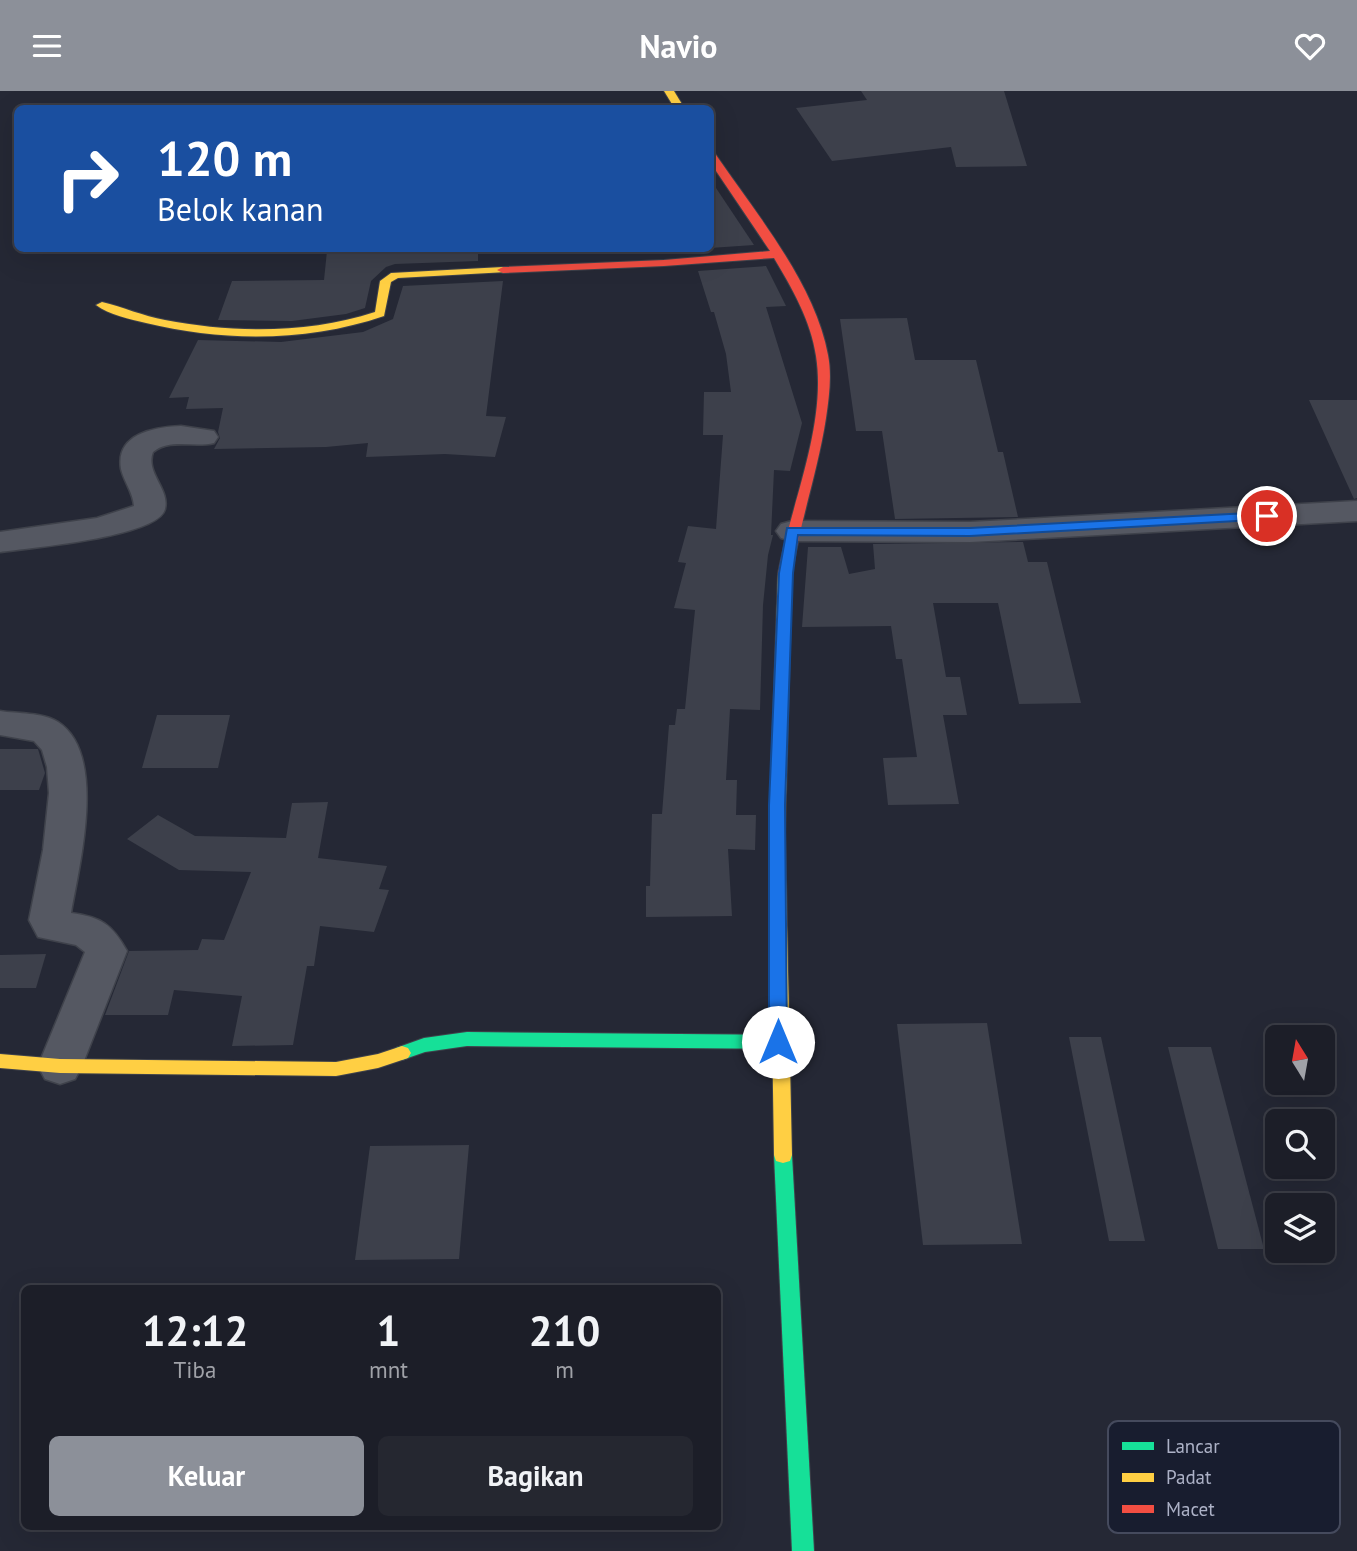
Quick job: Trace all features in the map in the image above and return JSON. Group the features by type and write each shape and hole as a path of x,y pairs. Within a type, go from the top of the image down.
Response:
{"street":[{"path":"714,160 777,254 813,326 821,351 823,375 824,396 820,424 792,531 786,573 777,805 778,1042 803,1551"},
{"path":"102,305 135,319 182,327 237,330 314,329 363,323 375,318 380,314 386,281 395,275 664,263 777,254"},
{"path":"0,542 80,530 139,517 149,511 151,504 137,468 137,452 154,438 174,435 203,437"},
{"path":"792,531 970,532 1357,511"},
{"path":"0,723 44,730 56,740 64,765 68,809 49,920 52,926 92,933 102,940 106,951 60,1066"},
{"path":"0,1061 60,1066 336,1069 378,1061 424,1045 467,1039 778,1042"}],"building":[{"path":"861,91 1004,91 1027,166 956,167 951,147 832,161 796,108 867,100"},
{"path":"714,185 754,245 714,248"},
{"path":"327,252 478,252 478,261 395,264 386,267 371,281 365,308 346,314 292,321 218,320 232,281 324,280"},
{"path":"766,266 786,306 766,307 802,423 790,471 774,470 773,535 768,555 763,605 760,710 730,709 726,780 737,780 736,815 756,815 755,850 728,849 732,916 646,917 646,886 650,886 652,814 662,814 669,725 675,725 677,709 685,709 695,610 674,608 686,563 678,562 688,526 716,529 723,435 703,435 704,392 731,392 726,354 698,271"},
{"path":"503,281 486,416 506,417 495,457 445,454 366,457 368,443 326,447 214,449 220,438 218,432 223,408 186,409 189,397 169,398 198,340 281,342 363,332 393,319 403,286"},
{"path":"907,318 915,360 976,360 998,452 1003,452 1018,517 895,519 882,431 856,431 840,319"},
{"path":"1309,400 1357,400 1357,498 1354,499"},
{"path":"1023,542 1028,562 1047,562 1081,703 1019,704 998,603 933,603 946,677 960,677 967,715 943,715 959,804 888,805 883,758 917,757 902,659 896,659 891,626 802,627 808,547 841,547 849,574 875,569 873,544"},
{"path":"157,715 230,715 218,768 142,768"},
{"path":"0,749 38,749 45,773 39,790 0,790"},
{"path":"328,802 318,858 387,866 379,889 389,890 374,932 320,926 314,966 307,966 293,1045 232,1046 242,996 174,990 168,1015 105,1015 129,951 198,950 202,939 224,940 251,872 179,870 127,839 158,815 195,836 286,838 292,803"},
{"path":"46,954 36,988 0,988 0,955"},
{"path":"987,1023 1022,1244 923,1245 897,1024"},
{"path":"1069,1037 1101,1037 1145,1241 1109,1241"},
{"path":"1168,1047 1211,1047 1264,1249 1218,1249"},
{"path":"469,1145 459,1259 355,1260 370,1146"}],"traffic: fast":[{"path":"402,1053 424,1045 467,1039 778,1042"},
{"path":"783,1155 803,1551"}],"traffic: slow":[{"path":"669,91 678,105"},
{"path":"102,305 130,316 201,329 280,333 318,330 380,314 386,281 395,275 503,270"},
{"path":"783,1155 777,833 785,574"},
{"path":"0,1061 60,1066 336,1069 378,1061 402,1053"}],"traffic: jam":[{"path":"714,160 792,278 816,331 822,354 820,418 785,574"},
{"path":"503,270 664,263 777,254"}],"route":[{"path":"778,1042 777,805 786,573 792,531 970,532 1267,516"}]}
